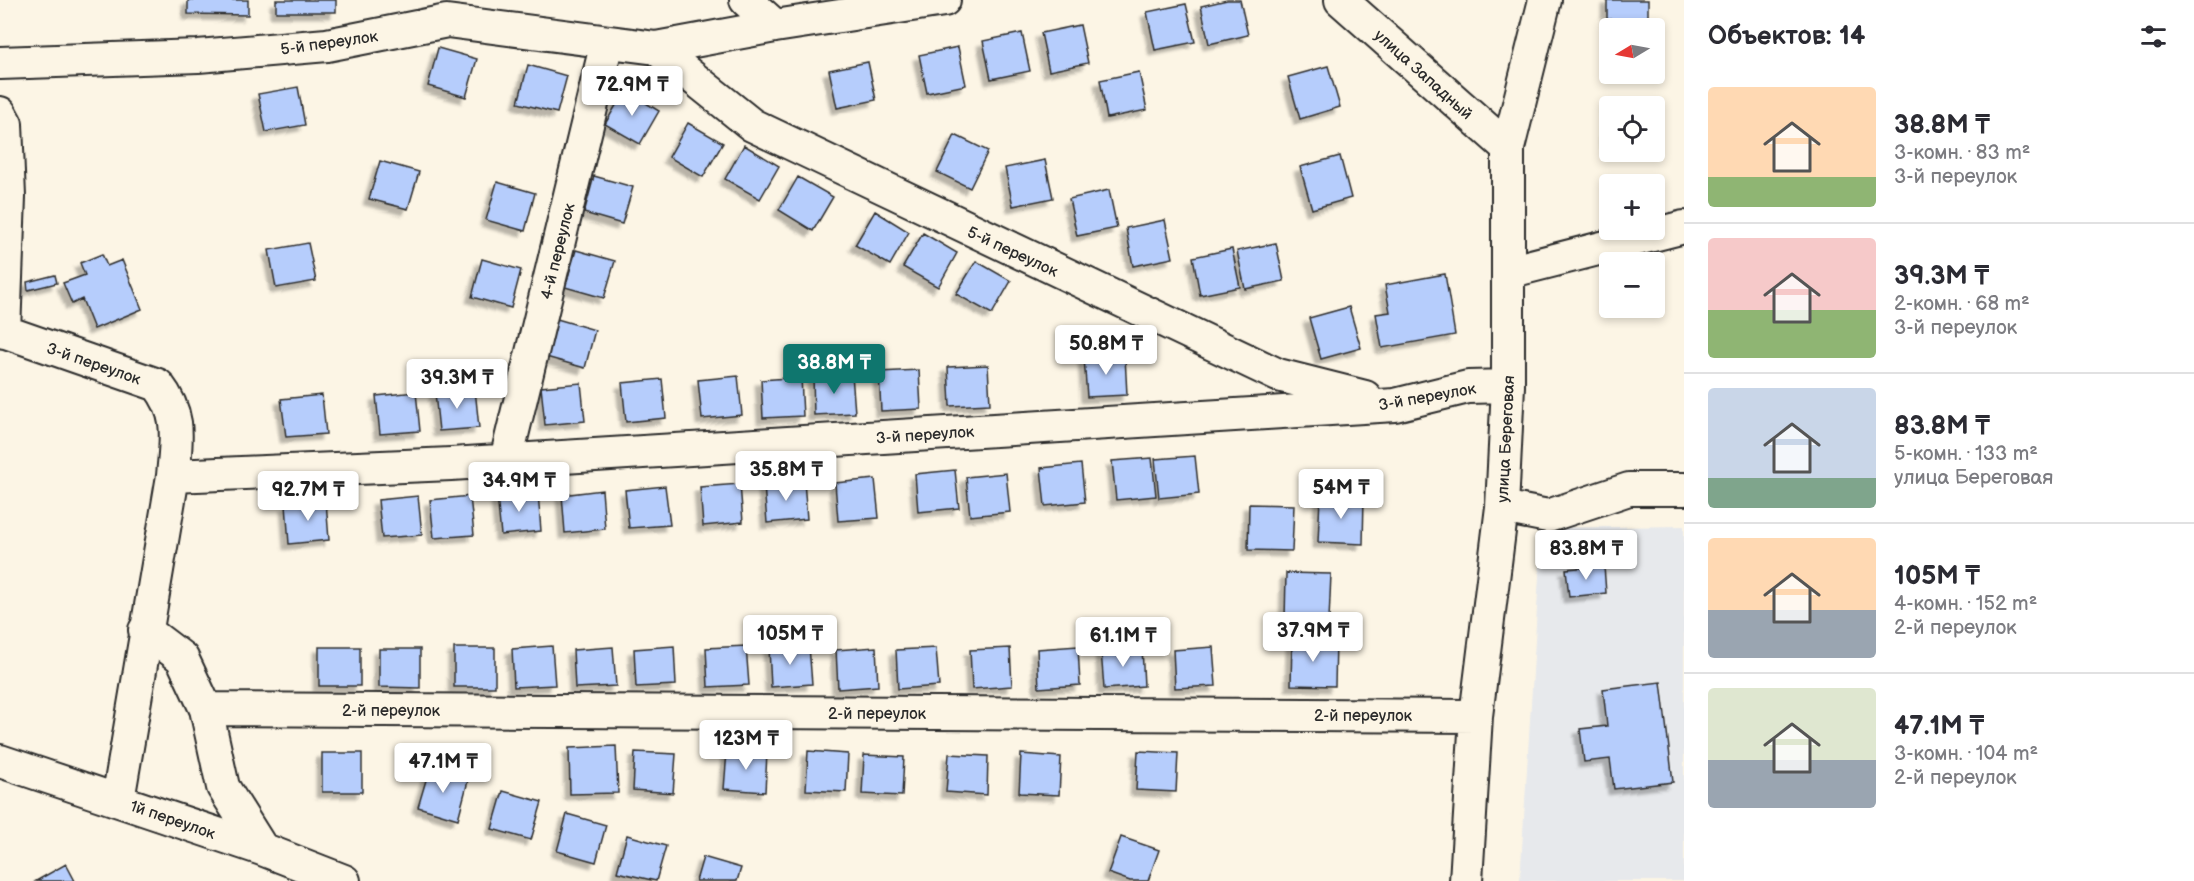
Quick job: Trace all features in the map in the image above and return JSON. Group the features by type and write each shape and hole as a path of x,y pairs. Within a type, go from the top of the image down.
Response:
{"street":[{"path":"746,0 775,26"},
{"name":"5-й переулок","path":"0,63 198,56 327,45 447,21 656,48 775,26 944,0"},
{"name":"улица Западный","path":"1341,0 1508,148"},
{"name":"улица Береговая","path":"1466,881 1476,716 1502,507 1508,386 1508,148 1545,0"},
{"name":"4-й переулок","path":"506,460 607,42"},
{"name":"5-й переулок","path":"656,48 752,125 987,239 1278,375 1395,405"},
{"path":"0,113 6,124 9,197 2,331"},
{"path":"1508,272 1684,227"},
{"name":"3-й переулок","path":"2,331 158,385 168,397 176,418 172,476 506,460 1395,405 1468,387 1508,386"},
{"path":"118,801 172,476"},
{"path":"1502,507 1548,516 1629,489 1684,489"},
{"path":"145,630 182,658 206,710 223,787 262,849"},
{"name":"2-й переулок","path":"206,710 1476,716"},
{"name":"1й переулок","path":"0,761 262,849 344,881"}],"shaded area":[{"path":"1684,526 1684,881 1520,881 1542,528"}],"building":[{"path":"188,0 248,0 248,15 188,14"},
{"path":"276,0 336,0 336,12 276,12"},
{"path":"1227,0 1240,0 1248,35 1209,44 1201,6"},
{"path":"1607,0 1648,0 1648,18 1607,18"},
{"path":"1186,4 1195,42 1155,50 1147,12"},
{"path":"1080,25 1088,63 1049,71 1041,33"},
{"path":"1022,33 1030,71 991,79 983,41"},
{"path":"958,47 966,85 927,93 919,55"},
{"path":"438,48 477,59 466,97 428,86"},
{"path":"868,62 876,100 837,108 829,70"},
{"path":"528,65 567,76 557,113 518,103"},
{"path":"1328,66 1340,107 1300,119 1288,77"},
{"path":"1139,72 1147,110 1107,118 1100,80"},
{"path":"298,87 305,125 266,132 258,94"},
{"path":"625,90 659,111 640,144 605,124"},
{"path":"688,123 723,143 703,177 669,157"},
{"path":"955,135 988,151 970,188 937,172"},
{"path":"744,145 779,166 760,199 725,179"},
{"path":"1340,156 1351,198 1312,209 1300,167"},
{"path":"1045,160 1053,198 1013,206 1005,168"},
{"path":"380,161 419,172 408,209 369,199"},
{"path":"594,176 633,187 622,224 584,213"},
{"path":"798,177 833,197 813,231 779,210"},
{"path":"497,182 535,193 525,231 486,220"},
{"path":"1109,190 1117,228 1077,236 1069,199"},
{"path":"875,211 909,232 890,265 855,245"},
{"path":"1165,220 1173,258 1133,266 1126,228"},
{"path":"923,233 957,253 938,287 903,267"},
{"path":"308,243 316,281 276,288 269,250"},
{"path":"1276,243 1284,281 1245,289 1237,251"},
{"path":"1232,249 1240,287 1200,295 1193,257"},
{"path":"576,250 615,261 604,298 565,287"},
{"path":"102,254 107,266 122,260 142,309 94,329 82,299 72,304 63,283 85,275 80,263"},
{"path":"482,259 521,270 511,308 472,297"},
{"path":"976,261 1011,281 992,314 956,294"},
{"path":"1445,274 1455,335 1382,348 1376,314 1390,312 1385,285"},
{"path":"55,275 57,283 28,290 27,282"},
{"path":"1349,307 1361,348 1321,359 1309,318"},
{"path":"557,319 595,330 585,368 546,357"},
{"path":"1125,356 1127,395 1087,397 1084,358"},
{"path":"988,365 990,404 950,406 948,367"},
{"path":"919,370 921,409 881,411 879,372"},
{"path":"852,374 855,413 814,415 813,376"},
{"path":"738,376 742,415 702,419 698,380"},
{"path":"801,377 803,416 763,418 761,380"},
{"path":"662,379 666,418 626,422 622,383"},
{"path":"581,383 585,421 545,425 541,387"},
{"path":"475,389 479,428 439,431 435,393"},
{"path":"416,392 420,431 380,434 376,396"},
{"path":"322,395 326,434 286,437 281,399"},
{"path":"1195,456 1199,494 1159,498 1155,459"},
{"path":"1152,458 1156,496 1116,500 1112,461"},
{"path":"1081,464 1085,502 1045,506 1041,468"},
{"path":"955,470 959,508 918,512 915,474"},
{"path":"1006,473 1010,512 970,516 966,477"},
{"path":"875,479 879,518 838,521 835,483"},
{"path":"804,481 807,519 767,523 764,485"},
{"path":"740,484 743,522 703,526 700,487"},
{"path":"665,486 670,525 629,528 625,490"},
{"path":"602,490 605,529 565,533 562,495"},
{"path":"538,492 541,531 501,535 497,496"},
{"path":"418,496 422,535 382,538 378,500"},
{"path":"470,496 474,535 434,538 430,500"},
{"path":"1320,497 1364,498 1363,544 1318,542"},
{"path":"326,501 329,540 289,544 286,505"},
{"path":"1249,504 1294,505 1292,551 1248,550"},
{"path":"1604,566 1606,593 1569,597 1566,569"},
{"path":"1286,573 1331,574 1329,620 1285,619"},
{"path":"1292,639 1336,641 1335,686 1291,685"},
{"path":"552,646 555,685 514,687 512,649"},
{"path":"674,646 676,685 636,687 634,649"},
{"path":"746,646 749,685 708,687 706,648"},
{"path":"809,646 812,684 771,687 769,648"},
{"path":"1078,646 1080,685 1039,688 1037,649"},
{"path":"319,647 360,647 360,686 319,686"},
{"path":"613,647 616,686 575,688 573,650"},
{"path":"876,647 878,686 838,689 836,650"},
{"path":"1142,647 1144,686 1104,689 1101,650"},
{"path":"1213,647 1216,686 1175,688 1173,650"},
{"path":"454,648 495,648 495,687 454,687"},
{"path":"936,648 939,686 898,689 896,650"},
{"path":"1010,648 1012,686 972,689 970,650"},
{"path":"379,649 420,649 420,688 379,687"},
{"path":"1661,682 1673,782 1614,789 1610,759 1584,762 1580,729 1607,726 1603,689"},
{"path":"616,746 618,793 570,794 569,748"},
{"path":"727,751 767,753 765,792 724,789"},
{"path":"808,751 848,754 846,792 806,790"},
{"path":"1138,751 1178,753 1176,792 1136,790"},
{"path":"635,752 676,754 673,793 633,790"},
{"path":"322,753 362,753 362,792 322,792"},
{"path":"949,754 988,756 987,795 946,792"},
{"path":"1021,754 1061,757 1059,795 1019,793"},
{"path":"864,755 904,757 902,796 862,794"},
{"path":"429,770 468,781 458,819 418,807"},
{"path":"503,791 542,802 531,840 492,829"},
{"path":"567,814 606,825 596,862 557,851"},
{"path":"627,835 666,846 656,881 617,872"},
{"path":"1121,837 1159,850 1148,881 1130,881 1108,873"},
{"path":"703,857 741,868 737,881 696,881"},
{"path":"66,864 75,881 36,881"}]}
